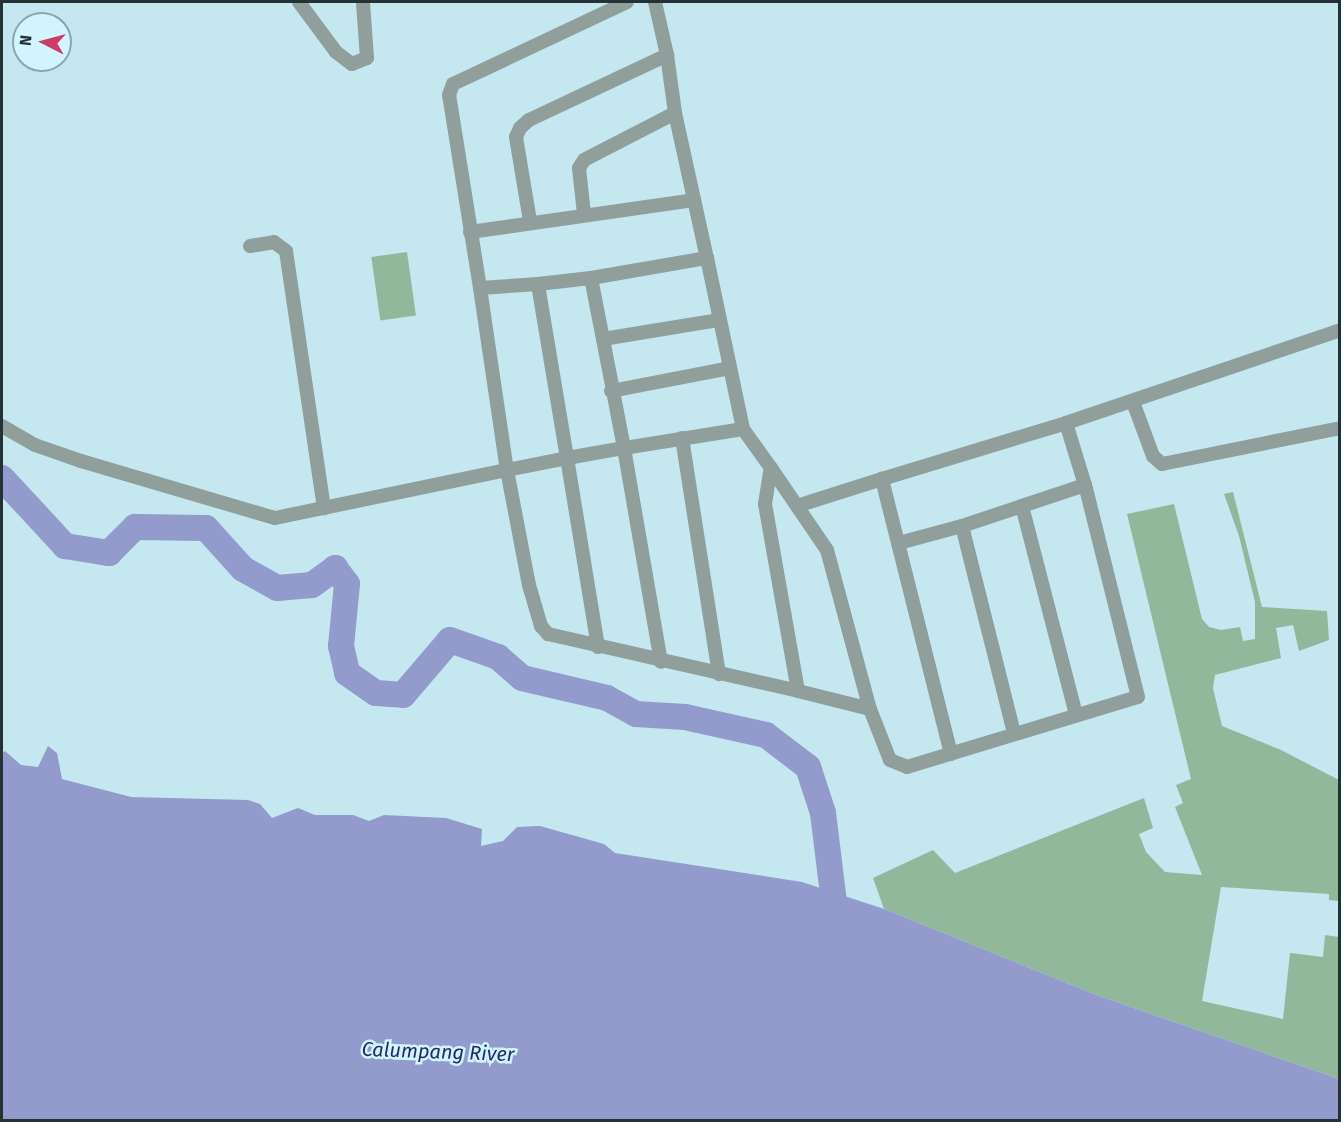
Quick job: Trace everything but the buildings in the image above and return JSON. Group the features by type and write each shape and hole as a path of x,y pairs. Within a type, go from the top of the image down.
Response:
{"street":[{"path":"299,2 336,52 352,64 367,58 363,2"},
{"path":"627,2 453,84 449,95 507,470 529,585 542,626 548,634 598,647 870,709"},
{"path":"655,2 667,55 675,113 743,429 800,506 833,564 870,709 890,760 897,765 919,765 1014,733 1138,697 1085,485 1066,423"},
{"path":"530,221 516,136 520,128 529,120 667,55"},
{"path":"584,214 579,168 585,160 675,113"},
{"path":"470,232 530,221 694,200"},
{"path":"250,246 274,242 286,251 324,508"},
{"path":"480,288 591,278 707,258"},
{"path":"591,278 624,448 661,662"},
{"path":"538,284 598,647"},
{"path":"603,339 719,320"},
{"path":"800,506 1133,402 1340,330"},
{"path":"612,391 730,368"},
{"path":"1133,402 1153,456 1162,464 1340,428"},
{"path":"2,426 35,445 81,461 275,518 567,458 743,429"},
{"path":"682,438 719,674"},
{"path":"771,468 765,504 798,691"},
{"path":"882,479 951,754"},
{"path":"899,543 963,525 1085,485"},
{"path":"1022,506 1076,715"},
{"path":"963,525 1014,733"}],"green space":[{"path":"407,252 416,315 380,320 371,257"},
{"path":"1233,492 1262,607 1327,611 1329,640 1299,651 1293,625 1276,628 1281,658 1215,675 1213,688 1222,726 1281,750 1339,780 1339,901 1329,900 1329,894 1221,887 1202,1001 1283,1019 1290,953 1323,957 1325,935 1339,937 1339,1079 1099,996 884,909 873,878 933,850 955,873 1144,798 1153,828 1139,834 1146,852 1165,872 1202,875 1175,807 1183,803 1176,785 1191,779 1127,514 1174,504 1202,619 1209,627 1221,630 1240,627 1243,641 1255,639 1255,602 1239,536 1224,494"}],"water":[{"name":"Calumpang River","path":"48,746 57,753 62,779 131,797 248,800 260,804 272,818 298,808 315,815 353,815 369,821 384,815 446,818 482,829 481,846 503,841 517,827 540,826 604,844 615,853 802,882 884,909 1099,996 1339,1079 1339,1120 2,1120 2,753 5,751 21,765 38,767"}],"waterway":[{"path":"2,478 65,546 109,553 135,527 206,528 243,569 277,588 312,585 335,568 347,584 341,646 347,673 376,693 403,695 450,640 498,657 522,678 607,698 636,714 685,717 766,735 808,767 823,813 837,927"}]}
